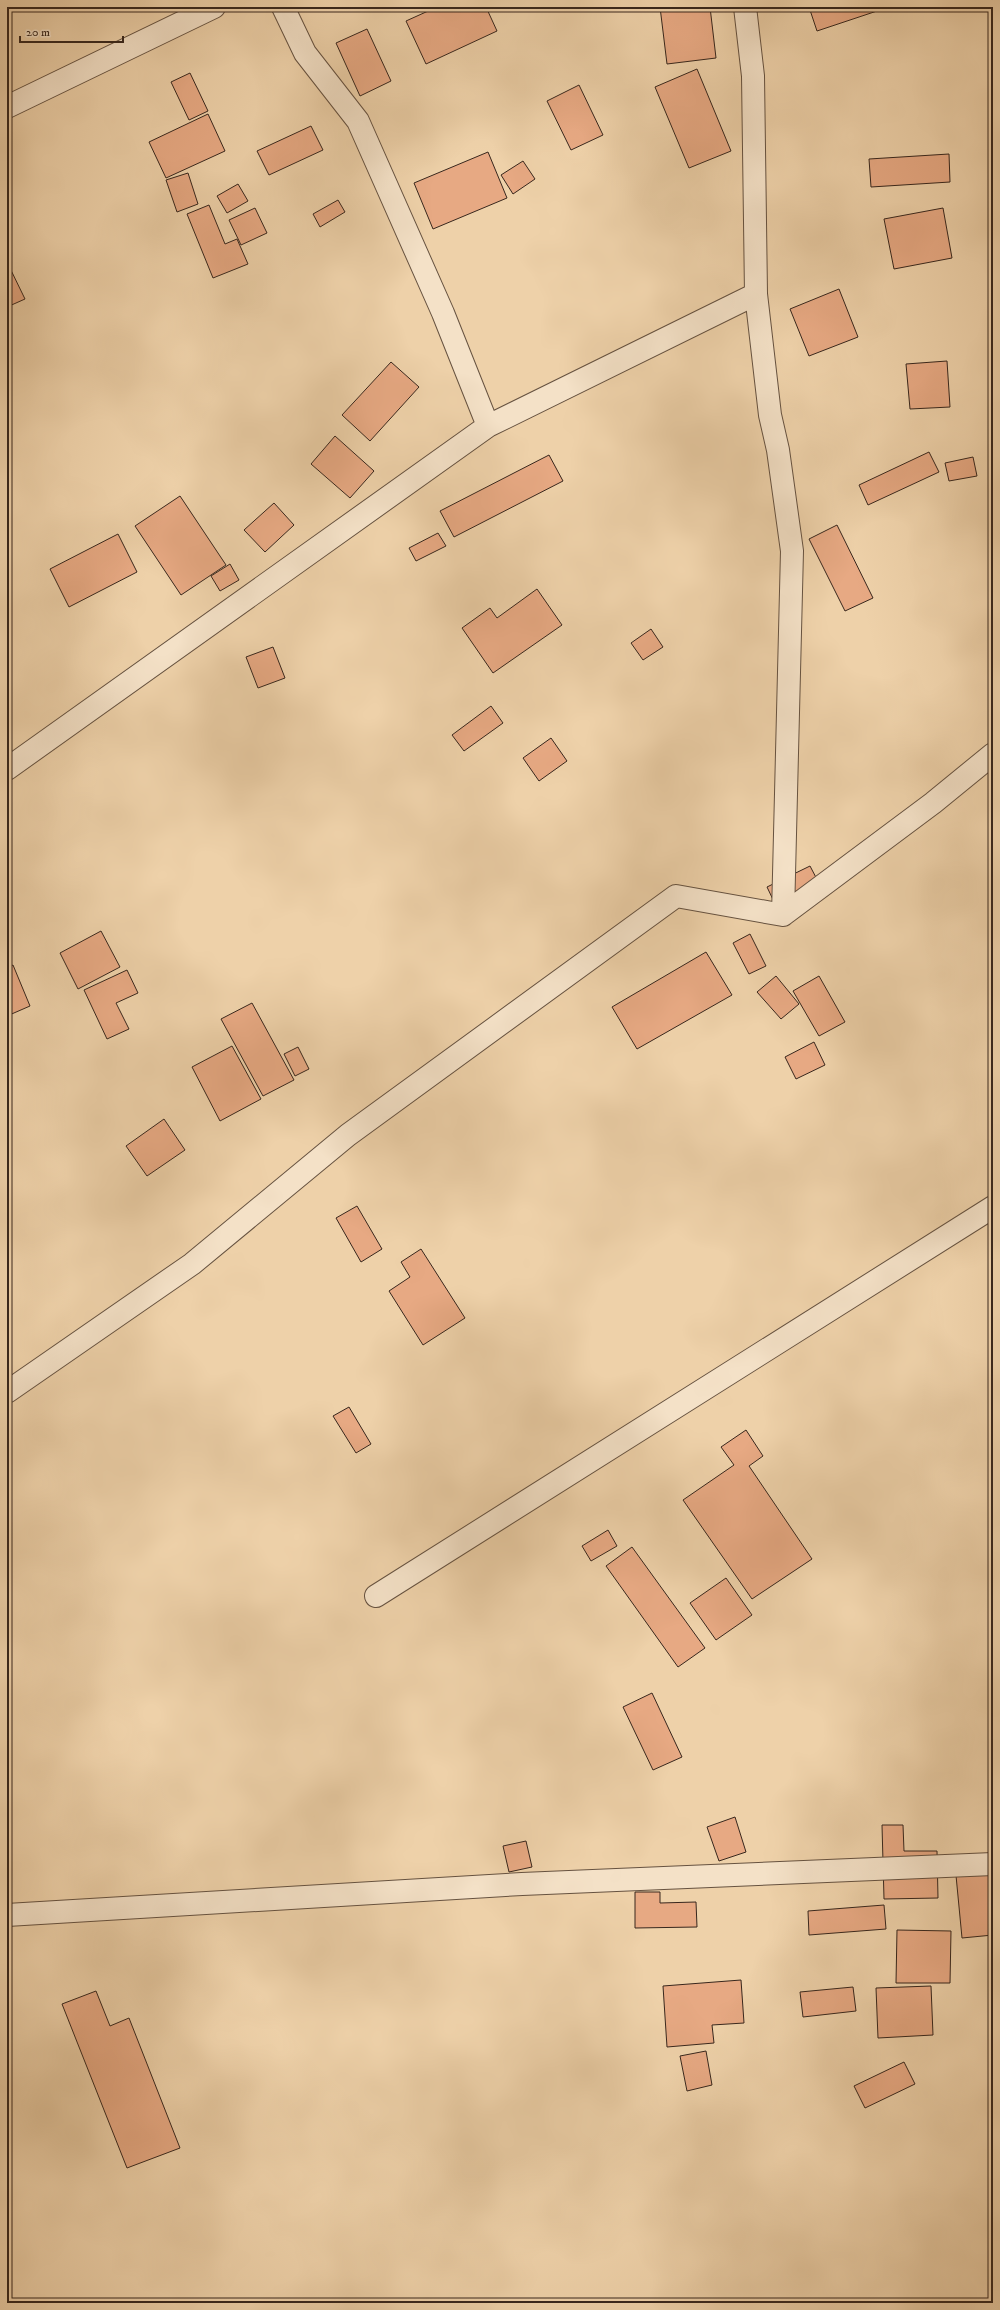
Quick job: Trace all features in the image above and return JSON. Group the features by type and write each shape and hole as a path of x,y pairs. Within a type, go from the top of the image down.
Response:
{"street":[{"path":"7,107 214,7"},
{"path":"283,7 305,53 358,121 442,313 488,426"},
{"path":"745,7 753,76 756,294 770,415 778,450 792,551 783,915"},
{"path":"7,769 488,426 756,294"},
{"path":"7,1392 192,1264 348,1135 676,896 783,915 933,803 993,754"},
{"path":"376,1596 993,1207"},
{"path":"7,1915 522,1884 993,1864"}],"building":[{"path":"437,7 486,7 497,31 426,64 406,21"},
{"path":"660,7 710,7 716,58 667,64"},
{"path":"809,7 889,7 817,31"},
{"path":"367,29 391,81 360,96 336,43"},
{"path":"697,69 731,151 689,168 655,87"},
{"path":"190,73 208,111 189,120 171,82"},
{"path":"579,85 603,135 571,150 547,101"},
{"path":"208,114 225,151 166,178 149,142"},
{"path":"311,126 323,150 269,175 257,151"},
{"path":"488,152 507,198 433,229 414,183"},
{"path":"949,154 950,182 871,187 869,159"},
{"path":"523,161 535,179 513,194 501,175"},
{"path":"188,173 198,204 177,212 166,180"},
{"path":"238,184 248,201 227,213 217,196"},
{"path":"338,200 345,212 320,227 313,214"},
{"path":"209,205 225,244 237,239 248,264 213,278 187,214"},
{"path":"255,208 267,233 241,245 229,220"},
{"path":"943,208 952,258 894,269 884,219"},
{"path":"7,262 25,299 7,307"},
{"path":"839,289 858,337 809,356 790,309"},
{"path":"947,361 950,407 910,409 906,364"},
{"path":"391,362 419,387 370,441 342,415"},
{"path":"335,436 374,471 350,498 311,464"},
{"path":"929,452 939,472 868,505 859,485"},
{"path":"549,455 563,481 454,537 440,511"},
{"path":"973,457 977,476 949,481 945,463"},
{"path":"180,496 226,565 181,595 135,526"},
{"path":"274,503 294,525 265,552 244,530"},
{"path":"837,525 873,598 845,611 809,539"},
{"path":"438,533 446,546 416,561 409,548"},
{"path":"118,534 137,572 69,607 50,569"},
{"path":"230,564 239,580 220,591 211,576"},
{"path":"537,589 562,625 493,673 462,628 490,608 497,618"},
{"path":"651,629 663,647 643,660 631,643"},
{"path":"273,647 285,678 258,688 246,657"},
{"path":"491,706 503,723 464,751 452,735"},
{"path":"551,738 567,761 539,781 523,758"},
{"path":"810,866 821,887 777,908 767,887"},
{"path":"101,931 120,967 78,989 60,953"},
{"path":"750,934 766,966 749,974 733,943"},
{"path":"706,952 732,995 637,1049 612,1007"},
{"path":"13,965 30,1006 7,1016 7,968"},
{"path":"127,970 138,993 116,1003 129,1029 107,1039 84,990"},
{"path":"776,976 799,1004 781,1019 757,992"},
{"path":"819,976 845,1022 819,1036 793,991"},
{"path":"252,1003 294,1080 263,1096 221,1019"},
{"path":"814,1042 825,1065 796,1079 785,1057"},
{"path":"232,1046 261,1099 220,1121 192,1067"},
{"path":"298,1047 309,1069 295,1076 284,1054"},
{"path":"164,1119 185,1150 147,1176 126,1146"},
{"path":"357,1206 382,1249 361,1262 336,1218"},
{"path":"421,1249 465,1318 423,1345 389,1291 410,1277 401,1262"},
{"path":"349,1407 371,1444 356,1453 333,1416"},
{"path":"746,1430 763,1456 749,1466 812,1559 752,1599 683,1500 734,1465 721,1447"},
{"path":"608,1530 617,1546 591,1561 582,1546"},
{"path":"632,1547 705,1648 678,1667 606,1566"},
{"path":"726,1578 752,1615 716,1640 690,1603"},
{"path":"652,1693 682,1757 653,1770 623,1707"},
{"path":"735,1817 746,1852 719,1861 707,1827"},
{"path":"882,1825 903,1825 904,1851 937,1851 938,1898 884,1899"},
{"path":"526,1841 532,1867 509,1872 503,1846"},
{"path":"993,1861 993,1935 962,1938 955,1865"},
{"path":"635,1892 660,1892 660,1903 696,1902 697,1927 635,1928"},
{"path":"884,1905 886,1929 809,1935 808,1911"},
{"path":"897,1930 951,1931 950,1983 896,1983"},
{"path":"741,1980 744,2023 712,2025 714,2043 667,2047 663,1986"},
{"path":"931,1986 933,2035 878,2038 876,1988"},
{"path":"853,1987 856,2011 803,2017 800,1992"},
{"path":"96,1991 110,2026 129,2018 180,2148 127,2168 62,2004"},
{"path":"706,2051 712,2085 687,2091 680,2056"},
{"path":"904,2062 915,2084 865,2108 854,2086"}]}
